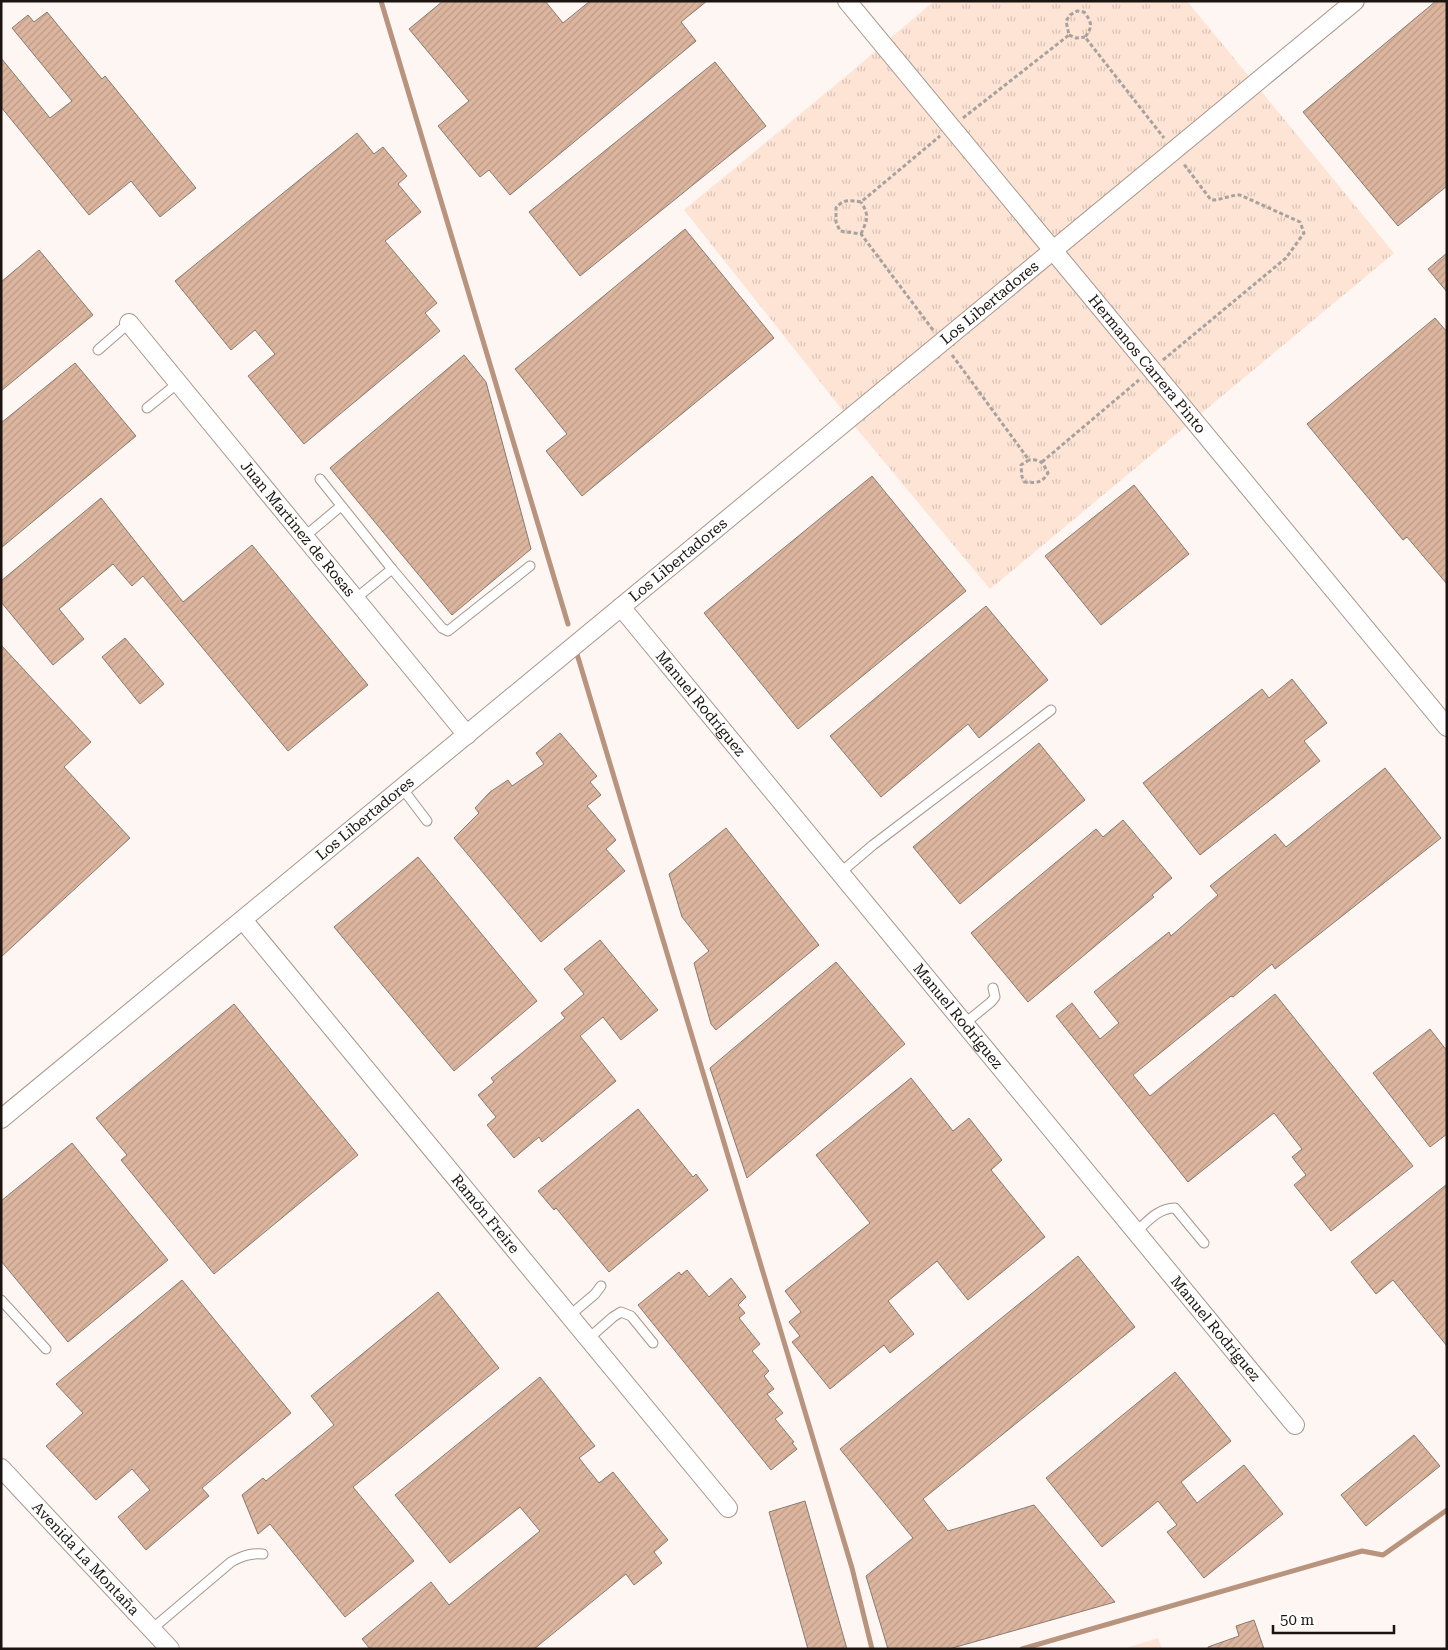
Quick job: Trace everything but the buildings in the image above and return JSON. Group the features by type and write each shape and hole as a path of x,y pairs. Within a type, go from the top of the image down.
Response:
{"street":[{"name":"Hermanos Carrera Pinto","path":"847,1 1447,727"},
{"name":"Los Libertadores","path":"1,1119 1354,1"},
{"name":"Juan Martinez de Rosas","path":"129,323 467,735"},
{"name":"Manuel Rodríguez","path":"621,607 1295,1425"},
{"name":"Ramón Freire","path":"243,920 728,1508"},
{"name":"Avenida La Montaña","path":"1,1468 170,1649"}],"lane":[{"path":"98,350 129,323"},
{"path":"147,408 178,383"},
{"path":"320,479 392,570 442,628 448,631 530,566"},
{"path":"304,537 341,506"},
{"path":"355,599 392,570"},
{"path":"840,873 873,845 1051,710"},
{"path":"402,788 427,821"},
{"path":"964,1024 991,1002 995,997 993,988"},
{"path":"1136,1232 1161,1210 1175,1208 1204,1243"},
{"path":"569,1316 595,1294 601,1286"},
{"path":"1,1300 46,1349"},
{"path":"588,1339 621,1312 631,1316 652,1343"},
{"path":"152,1629 231,1562 253,1553 263,1554"}],"path":[{"path":"1069,35 1076,38 1085,37"},
{"path":"860,234 867,221 867,211 861,202"},
{"path":"942,342 1029,460"},
{"path":"1029,460 1039,460 1042,462 1048,473 1043,480 1037,483 1026,482 1022,477 1021,465 1029,460"}],"green space":[{"path":"934,1 1187,1 1394,253 990,589 857,429 684,210"},
{"path":"1158,1638 1162,1649 1123,1649"}],"waterway":[{"path":"381,1 568,624"},
{"path":"577,654 852,1568 872,1649"},
{"path":"1022,1649 1362,1551 1383,1555 1447,1510"}]}
